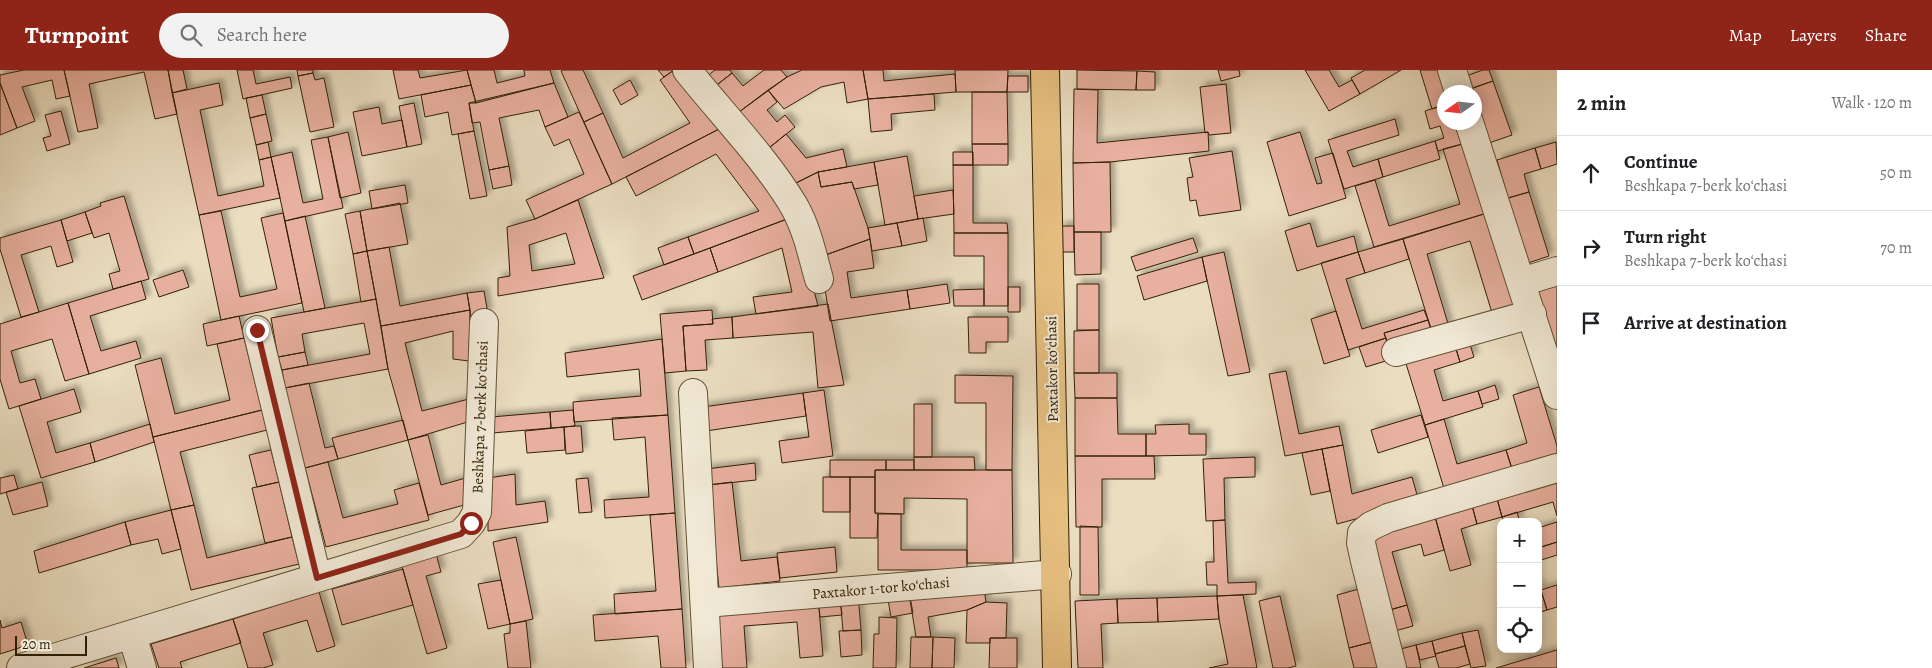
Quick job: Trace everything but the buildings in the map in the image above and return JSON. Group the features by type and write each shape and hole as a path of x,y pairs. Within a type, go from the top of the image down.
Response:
{"main road":[{"name":"Paxtakor koʻchasi","path":"1045,70 1057,668"}],"street":[{"path":"687,70 776,179 794,207 808,237 819,279"},
{"path":"1452,70 1457,85"},
{"path":"1472,130 1557,395"},
{"path":"1521,282 1557,272"},
{"path":"1396,352 1532,314"},
{"name":"Beshkapa 7-berk koʻchasi","path":"21,668 461,534 471,523 477,512 484,324"},
{"path":"257,330 317,578"},
{"path":"693,393 708,668"},
{"path":"1392,668 1365,562 1361,543 1362,533 1371,526 1388,518 1557,468"},
{"name":"Paxtakor 1-tor koʻchasi","path":"705,603 1056,574"},
{"path":"132,634 142,668"}],"route":[{"path":"257,330 317,578 461,534 471,523"}]}
